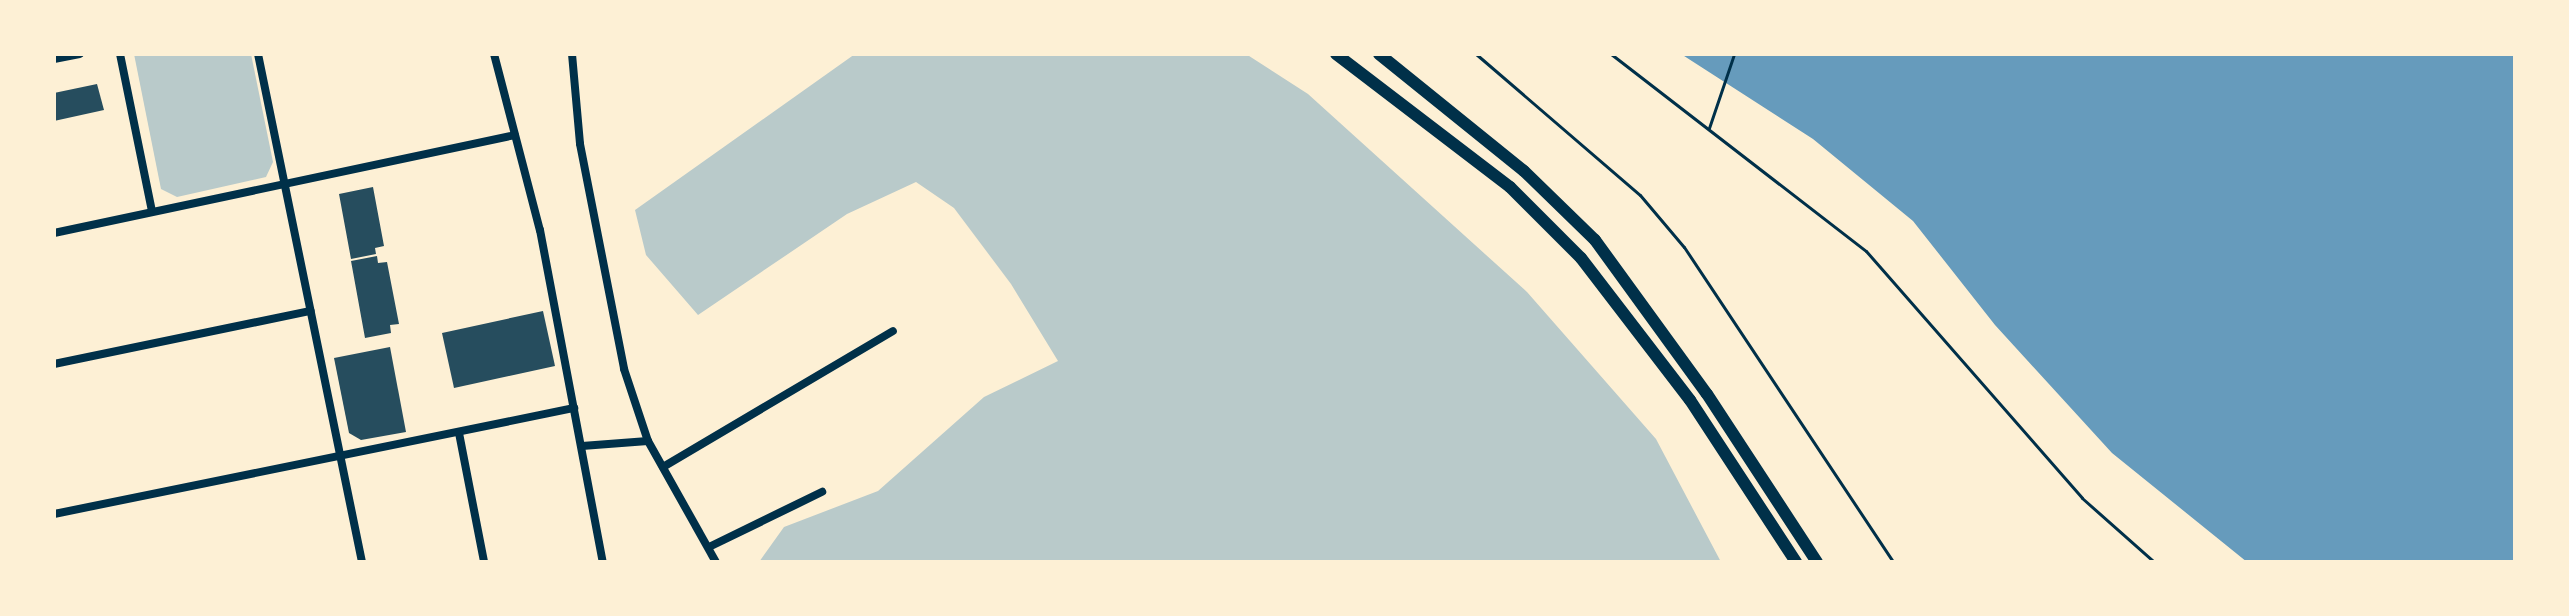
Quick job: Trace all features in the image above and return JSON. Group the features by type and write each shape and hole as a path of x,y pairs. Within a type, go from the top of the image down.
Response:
{"street":[{"path":"54,59 80,54"},
{"path":"120,54 152,211"},
{"path":"258,54 362,562"},
{"path":"494,54 540,230 603,562"},
{"path":"572,54 576,117 606,300 648,441 716,562"},
{"path":"1336,54 1510,187 1581,258 1690,400 1796,562"},
{"path":"1379,54 1524,171 1595,240 1707,394 1817,562"},
{"path":"54,233 152,211 285,187 515,135"},
{"path":"54,364 311,311"},
{"path":"663,467 893,331"},
{"path":"54,514 574,408"},
{"path":"459,433 484,562"},
{"path":"582,446 648,441"},
{"path":"709,547 822,492"}],"path":[{"path":"1476,54 1640,195 1684,247 1893,562"},
{"path":"1611,54 1866,251 2082,498 2154,562"},
{"path":"1709,128 1734,54"}],"shaded area":[{"path":"134,54 251,54 273,162 266,177 177,197 161,189"},
{"path":"855,54 1246,54 1308,94 1527,292 1656,439 1721,562 759,562 784,527 878,491 984,397 1058,361 1011,284 954,208 916,182 847,214 698,315 646,255 635,210"}],"water":[{"path":"1681,54 2515,54 2515,562 2247,562 2112,453 1995,325 1913,221 1813,139"}],"building":[{"path":"97,84 104,110 54,121 54,93"},
{"path":"373,187 384,246 375,248 376,254 351,259 339,194"},
{"path":"377,256 378,263 387,262 399,324 390,325 391,333 365,338 351,261"},
{"path":"543,311 555,366 454,388 442,333"},
{"path":"390,347 406,432 361,440 349,433 334,358"}]}
